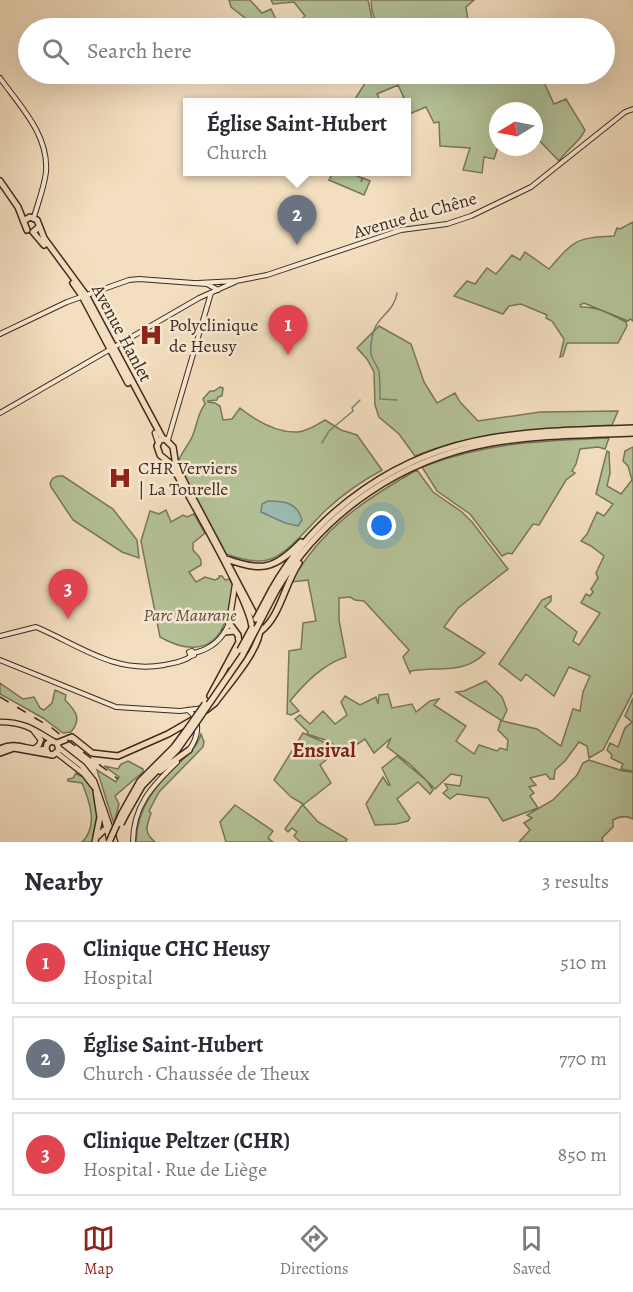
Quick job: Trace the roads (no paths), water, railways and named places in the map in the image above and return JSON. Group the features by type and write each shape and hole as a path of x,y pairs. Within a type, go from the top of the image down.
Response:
{"highway":[{"name":"Avenue Hanlet","path":"0,181 18,207 38,222 48,244 84,296 163,440"},
{"path":"30,218 25,226 40,239 84,296"},
{"path":"30,231 39,227"},
{"name":"Avenue Hanlet","path":"112,348 155,433"},
{"path":"224,558 260,567 278,563 347,498 373,480 437,451 492,437 538,432 633,428"},
{"path":"124,813 150,776 177,750 240,650 274,590 303,552 335,518 374,489 416,466 450,453 493,443 633,433"},
{"path":"0,751 12,748 40,754 72,737 92,753 118,756 128,753 188,724 190,715 209,707 255,646 260,628 244,598 228,568 171,464 157,448 163,440 172,447 176,466 244,598 250,617 252,631 248,642 209,707"},
{"path":"165,458 173,454"},
{"path":"260,628 269,624 296,568 322,535 363,500 416,466"},
{"path":"96,839 102,830 112,838 140,781 188,732 237,664 289,561 322,523 352,497 386,475"},
{"path":"228,568 232,563 240,563"},
{"path":"250,617 260,628"},
{"path":"210,696 238,645 239,637 229,623"},
{"path":"225,632 235,631"},
{"path":"0,751 14,744 34,749 47,749 53,755 56,746"},
{"path":"135,795 162,769 189,750"},
{"path":"96,791 100,817 96,839"}],"main road":[{"name":"Avenue Hanlet","path":"155,433 163,440"},
{"path":"229,623 235,584"},
{"path":"234,602 244,598"},
{"path":"232,610 244,598"},
{"path":"0,722 30,727 40,732 82,766 94,781 112,838"},
{"path":"30,727 40,739 40,745 34,749"},
{"path":"30,727 45,739 47,749"},
{"path":"56,746 84,774 96,791 112,838"}],"street":[{"path":"0,78 28,117 42,143 46,173 30,218"},
{"name":"Avenue du Chêne","path":"236,281 275,273 401,230 460,220 531,187 625,112 633,109"},
{"path":"0,334 67,302 139,279 198,283 236,281"},
{"path":"0,412 201,298 220,281"},
{"path":"219,290 220,281"},
{"path":"209,303 219,290 236,281"},
{"path":"198,283 219,290"},
{"path":"163,440 209,303 211,288"},
{"path":"201,298 206,298 209,303"},
{"path":"0,636 36,627 103,660 121,665 161,666 185,659 209,647 225,632 229,623"},
{"path":"0,660 116,707 180,711 190,715 209,707"},
{"path":"133,842 134,822 142,800 153,785 189,750 198,734 190,715"}],"water":[{"path":"268,501 284,502 297,509 302,520 298,526 261,512 262,504"}],"waterway":[{"path":"397,293 393,304 376,325 371,351 379,371 380,399 397,400"},
{"path":"322,443 329,431 353,411 352,408 360,400"}],"railway":[{"path":"0,697 52,728 118,779"}],"place":[{"name":"Église Saint-Hubert","path":"297,245"},
{"name":"Polyclinique de Heusy","path":"151,335"},
{"name":"Clinique CHC Heusy","path":"288,355"},
{"name":"CHR Verviers | La Tourelle","path":"120,478"},
{"name":"Clinique Peltzer (CHR)","path":"68,619"}],"district":[{"name":"Ensival","path":"324,750"}],"park label":[{"name":"Parc Maurane","path":"190,615"}]}
